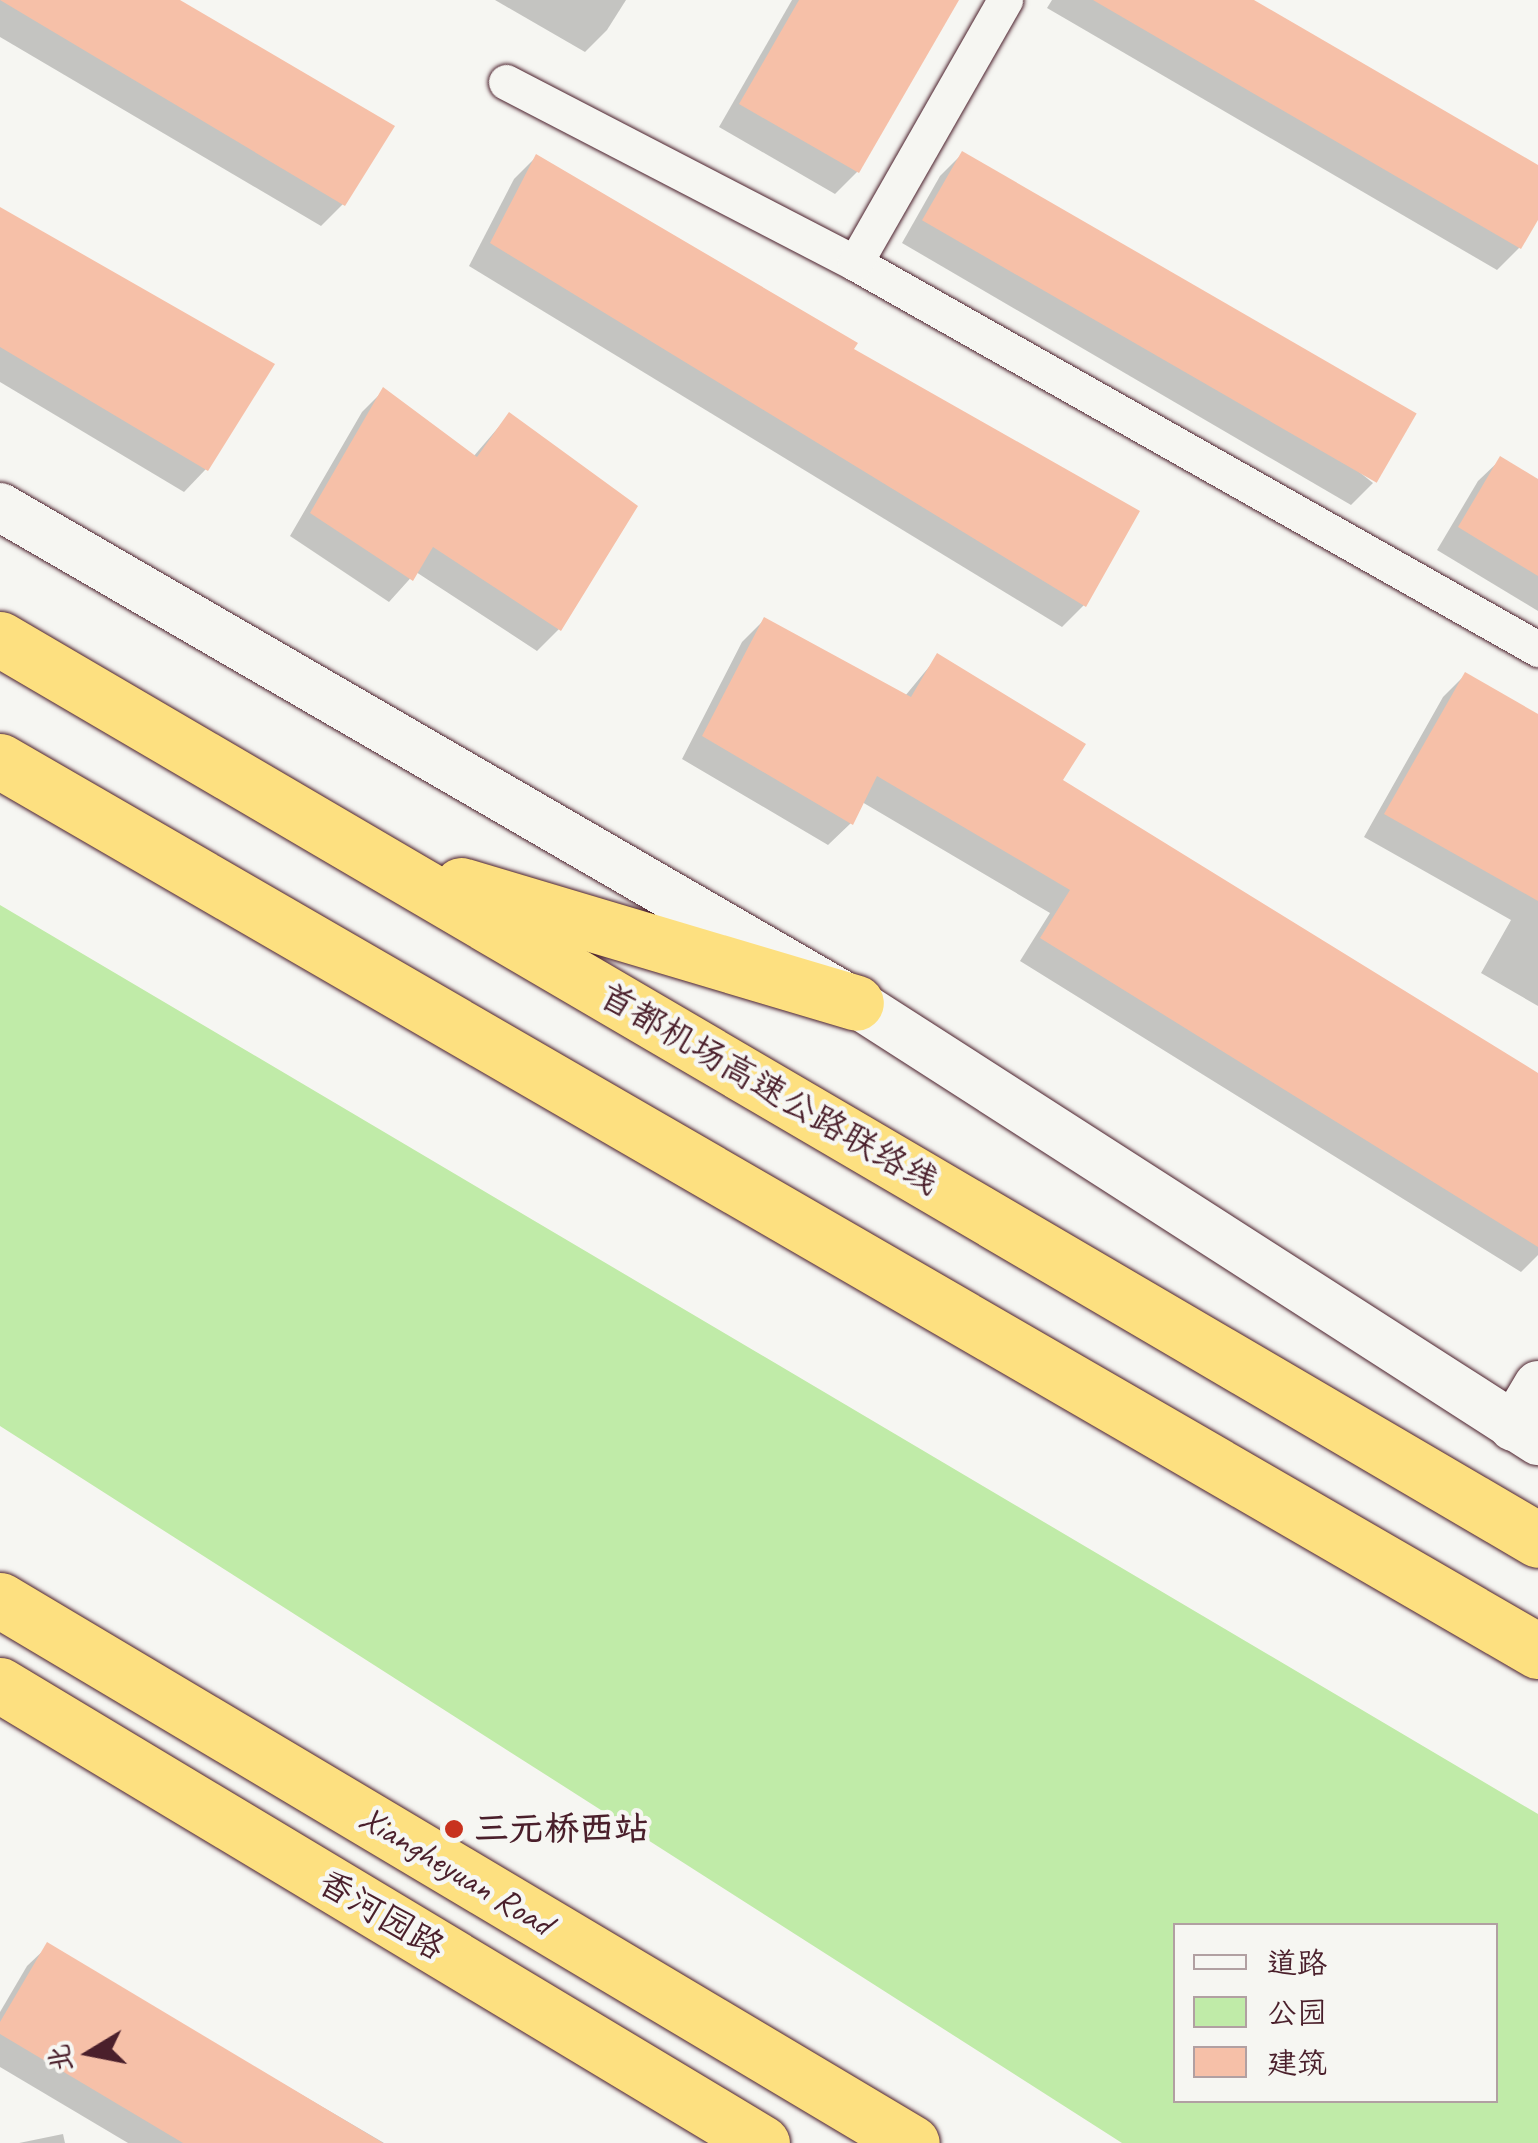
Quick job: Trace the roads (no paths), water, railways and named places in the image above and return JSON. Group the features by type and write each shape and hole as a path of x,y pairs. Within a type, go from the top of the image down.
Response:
{"highway":[{"name":"首都机场高速公路联络线","path":"0,639 1538,1540"},
{"path":"0,761 1538,1651"},
{"path":"379,860 856,1003"},
{"name":"Xiangheyuan Road","path":"0,1600 912,2143"},
{"name":"香河园路","path":"0,1685 762,2143"}],"main road":[{"path":"0,508 856,1003 1526,1434 1538,1386"}],"street":[{"path":"856,264 1005,0"},
{"path":"506,82 856,264 1538,648"}],"place":[{"name":"三元桥西站","path":"454,1829"}]}
